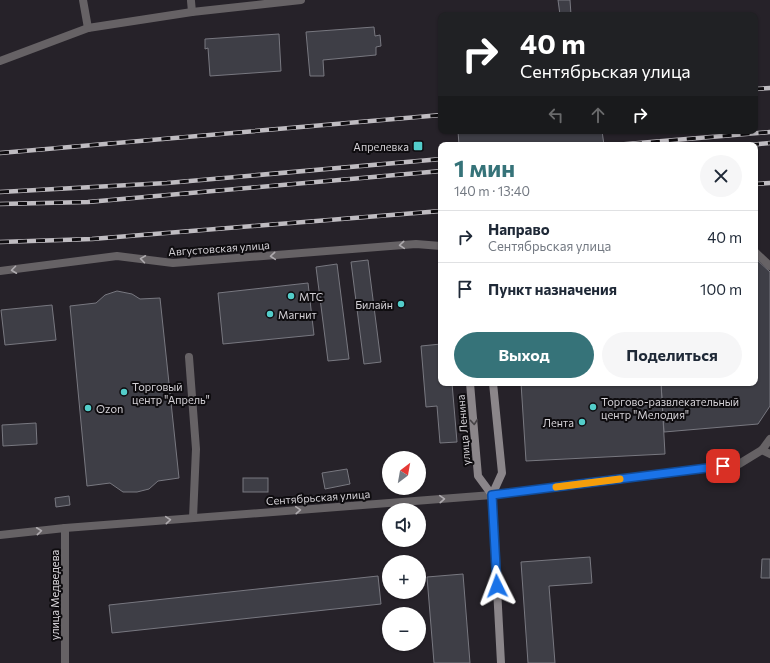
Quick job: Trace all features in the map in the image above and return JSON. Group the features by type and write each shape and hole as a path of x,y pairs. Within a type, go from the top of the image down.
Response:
{"street":[{"path":"83,0 88,28"},
{"path":"0,60 88,28 192,12 301,0"},
{"path":"191,1 192,12"},
{"name":"Августовская улица","path":"0,272 117,256 173,264 416,244 438,246"},
{"path":"758,255 770,266"},
{"path":"189,357 196,449 192,518"},
{"name":"улица Ленина","path":"470,386 478,476 492,495"},
{"path":"493,386 502,473 492,495 501,663"},
{"name":"Сентябрьская улица","path":"0,535 65,528 492,495 739,464 766,452 770,439"},
{"name":"улица Медведева","path":"65,528 65,663"}],"building":[{"path":"558,0 570,0 571,12 560,12"},
{"path":"374,27 375,36 380,35 381,46 376,47 376,55 323,60 324,76 310,76 306,32"},
{"path":"279,34 281,71 210,76 208,48 205,49 205,39"},
{"path":"458,134 602,134 604,142 459,142"},
{"path":"368,260 381,362 364,364 351,262"},
{"path":"758,261 770,272 770,406 758,424 664,432 661,386 758,386"},
{"path":"337,264 349,359 328,361 316,267"},
{"path":"308,283 314,335 223,344 218,293"},
{"name":"Торговый центр \"Апрель\"","path":"117,291 132,294 140,299 160,298 179,478 158,481 149,489 137,492 123,492 110,483 87,486 70,306 96,303 105,295"},
{"path":"52,305 56,340 5,345 1,310"},
{"path":"438,344 438,386 452,386 457,442 440,443 437,406 426,407 421,346"},
{"name":"Торгово-развлекательный центр \"Мелодия\"","path":"521,386 661,386 665,454 526,461"},
{"path":"36,423 37,444 3,446 2,425"},
{"path":"347,469 350,484 325,489 322,473"},
{"path":"243,478 268,478 268,492 243,492"},
{"path":"69,496 70,505 56,507 55,498"},
{"path":"590,557 592,583 549,586 555,663 528,663 521,562"},
{"path":"762,559 770,559 770,578 761,578"},
{"path":"463,574 470,663 434,663 427,577"},
{"path":"378,576 381,604 112,633 109,605"}],"railway":[{"path":"758,89 770,88"},
{"path":"0,153 438,115"},
{"path":"758,133 770,132"},
{"path":"651,142 746,134"},
{"path":"758,144 770,143"},
{"path":"0,192 167,183 438,159"},
{"path":"0,204 88,202 438,171"},
{"path":"758,184 770,183"},
{"path":"0,242 92,239 438,211"}],"slow traffic":[{"path":"556,487 620,479"}],"place":[{"name":"Апрелевка","path":"418,146"},
{"name":"МТС","path":"291,296"},
{"name":"Билайн","path":"401,304"},
{"name":"Магнит","path":"270,314"},
{"name":"Торговый центр \"Апрель\"","path":"124,392"},
{"name":"Торгово-развлекательный центр \"Мелодия\"","path":"593,407"},
{"name":"Ozon","path":"88,408"},
{"name":"Лента","path":"582,422"}],"route":[{"path":"497,586 492,495 723,466"}]}
